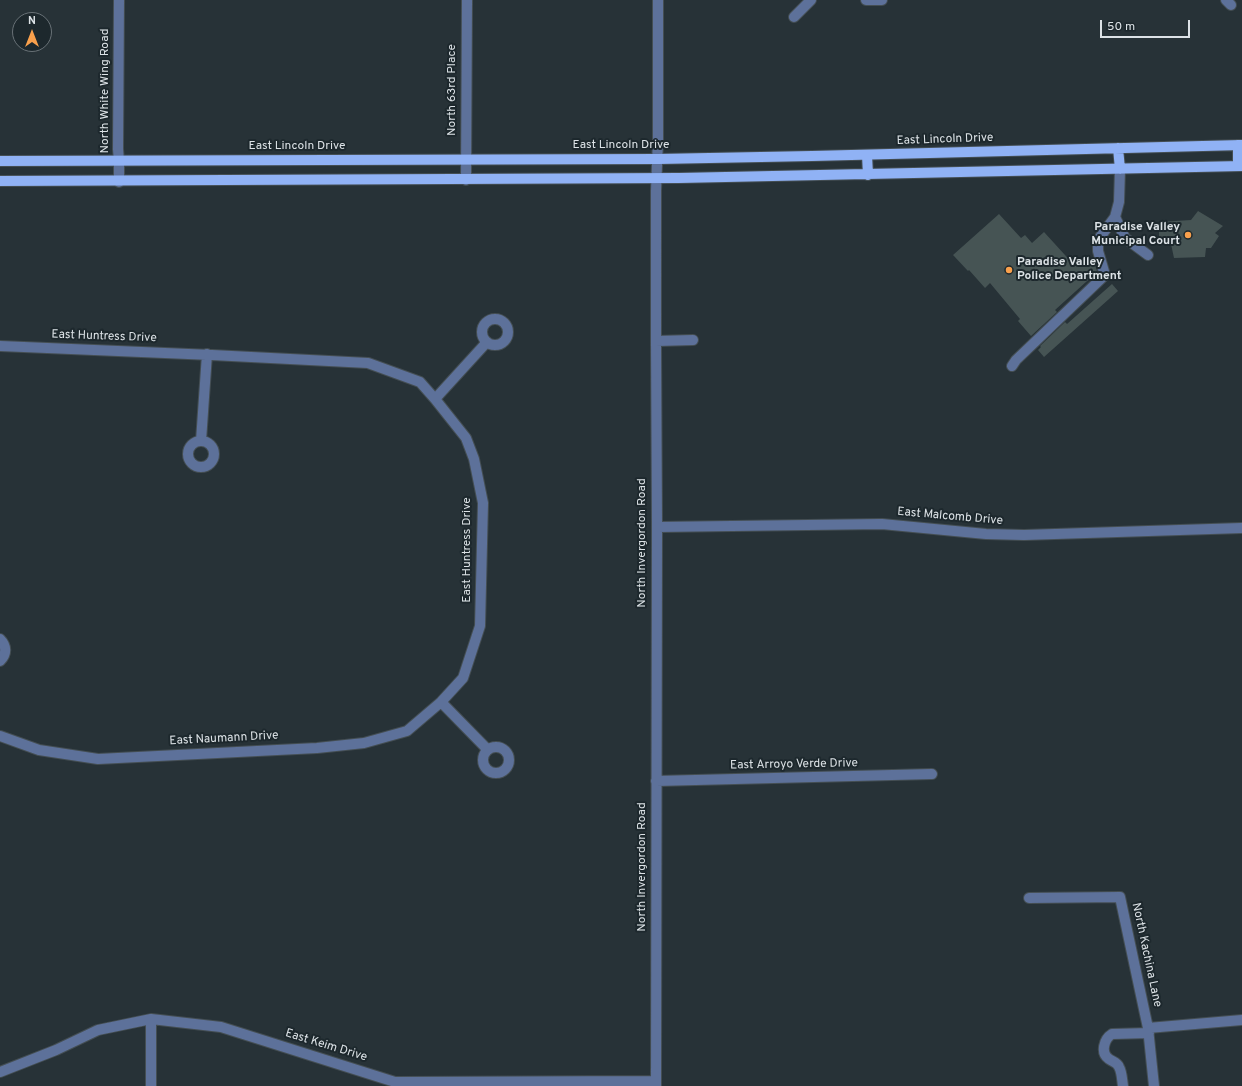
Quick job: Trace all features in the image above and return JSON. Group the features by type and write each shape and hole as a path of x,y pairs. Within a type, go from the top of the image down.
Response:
{"main road":[{"name":"East Lincoln Drive","path":"0,161 658,159 1240,145"},
{"path":"0,181 119,182 656,178 868,175 1240,166 1240,145"},
{"path":"1118,148 1120,169"},
{"path":"867,155 868,175"}],"street":[{"name":"North White Wing Road","path":"119,0 119,182"},
{"name":"North 63rd Place","path":"466,180 467,0"},
{"name":"North Invergordon Road","path":"656,1084 656,178 658,159 658,0"},
{"path":"794,17 811,0"},
{"path":"866,0 882,0"},
{"path":"1012,366 1016,360 1105,275 1098,251 1098,240 1115,217 1119,202 1120,169"},
{"path":"1115,217 1125,238 1148,255"},
{"path":"656,341 693,340"},
{"path":"435,399 486,342"},
{"name":"East Huntress Drive","path":"0,346 207,354 368,363 420,382 466,438 474,459 483,503 480,626 463,678 441,702"},
{"path":"202,441 207,354"},
{"name":"East Malcomb Drive","path":"657,527 882,524 986,534 1024,535 1242,528"},
{"path":"0,639 6,650 0,661"},
{"path":"441,702 488,750"},
{"name":"East Naumann Drive","path":"0,736 40,750 98,759 317,748 364,743 406,731 441,702"},
{"name":"East Arroyo Verde Drive","path":"656,781 932,774"},
{"name":"North Kachina Lane","path":"1030,898 1120,897 1148,1031 1154,1086"},
{"path":"151,1019 151,1086"},
{"name":"East Keim Drive","path":"0,1072 56,1050 98,1030 151,1019 220,1027 395,1082 656,1084"},
{"path":"1123,1086 1120,1068 1117,1063 1109,1060 1105,1054 1104,1044 1108,1037 1112,1034 1242,1020"}],"building":[{"name":"Paradise Valley Municipal Court","path":"1198,211 1223,226 1215,233 1219,236 1211,248 1206,248 1205,257 1174,258 1171,244 1159,243 1159,222 1191,220"},
{"name":"Paradise Valley Police Department","path":"999,214 1021,238 1025,235 1032,243 1044,232 1075,266 1087,256 1096,266 1097,272 1055,310 1057,312 1031,336 1018,321 1020,319 990,283 985,288 953,255"},
{"path":"1112,284 1118,291 1044,357 1038,350 1041,347 1040,346 1065,322 1067,324"}],"place":[{"name":"Paradise Valley Municipal Court","path":"1188,235"},
{"name":"Paradise Valley Police Department","path":"1009,270"}]}
